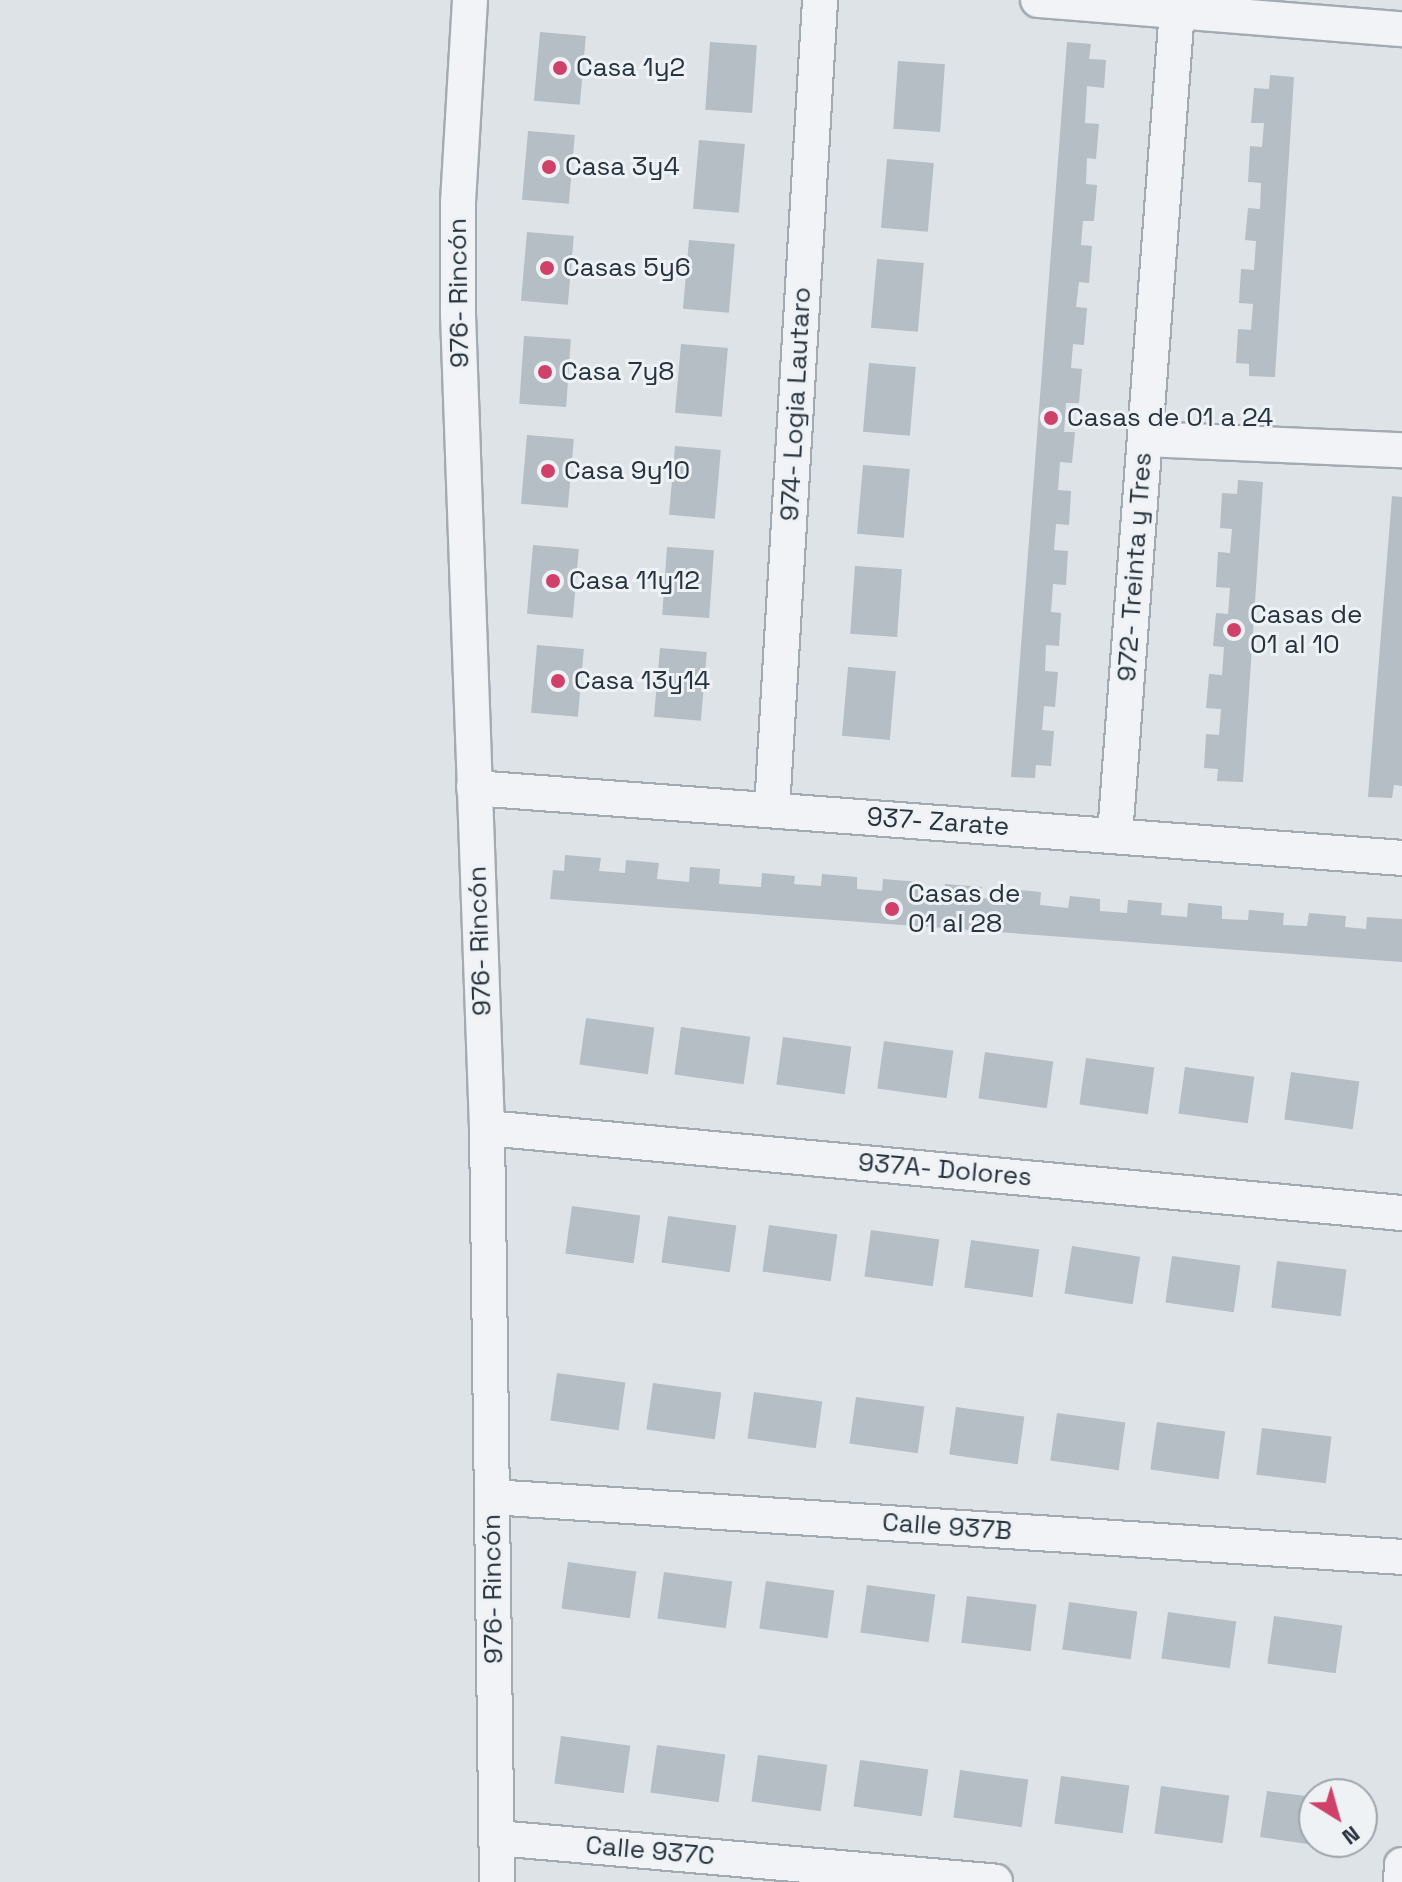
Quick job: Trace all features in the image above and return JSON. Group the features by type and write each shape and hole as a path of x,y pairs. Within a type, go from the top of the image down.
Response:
{"street":[{"name":"976- Rincón","path":"470,0 458,202 458,314 487,1128 497,1882"},
{"name":"974- Logia Lautaro","path":"772,809 820,0"},
{"path":"1038,0 1402,29"},
{"name":"972- Treinta y Tres","path":"1115,835 1177,11"},
{"path":"1145,439 1402,450"},
{"name":"937- Zarate","path":"474,788 1402,858"},
{"name":"937A- Dolores","path":"487,1128 1402,1213"},
{"name":"Calle 937B","path":"492,1497 1402,1557"},
{"name":"Calle 937C","path":"497,1838 995,1882"},
{"path":"1401,1882 1402,1865"}],"building":[{"name":"Casa 1y2","path":"540,32 586,36 580,105 534,101"},
{"path":"710,42 757,45 752,113 705,110"},
{"name":"Casas de 01 a 24","path":"1067,42 1091,44 1089,59 1106,60 1104,88 1087,86 1085,123 1099,124 1096,159 1087,158 1086,184 1097,185 1094,221 1083,221 1081,245 1092,246 1089,283 1079,282 1076,307 1087,308 1084,345 1073,344 1071,368 1082,369 1079,403 1066,403 1064,432 1075,432 1072,463 1060,462 1058,490 1071,491 1069,525 1056,524 1054,550 1068,551 1066,585 1053,584 1051,612 1061,613 1059,646 1046,645 1045,671 1058,672 1055,707 1044,706 1042,730 1054,731 1051,766 1036,765 1035,778 1011,777"},
{"path":"898,61 945,64 940,132 893,129"},
{"path":"1270,75 1294,77 1275,377 1249,376 1249,364 1236,363 1238,329 1251,330 1253,304 1239,303 1241,269 1254,270 1256,241 1245,240 1248,208 1260,209 1261,183 1248,182 1250,146 1262,147 1264,123 1251,123 1254,88 1269,89"},
{"name":"Casa 3y4","path":"528,131 575,135 569,204 522,200"},
{"path":"699,140 745,144 739,213 693,209"},
{"path":"887,159 934,163 928,232 881,228"},
{"name":"Casas 5y6","path":"527,232 574,236 568,305 521,301"},
{"path":"689,240 735,244 729,313 683,309"},
{"path":"877,259 924,263 918,332 871,328"},
{"name":"Casa 7y8","path":"524,336 571,339 566,407 519,404"},
{"path":"681,344 728,348 722,417 675,413"},
{"path":"869,363 916,367 910,436 863,432"},
{"name":"Casa 9y10","path":"527,435 574,439 568,508 521,504"},
{"path":"675,446 721,450 715,519 669,515"},
{"path":"863,465 910,469 904,538 857,534"},
{"name":"Casas de 01 al 10","path":"1238,480 1263,482 1243,782 1217,781 1218,769 1204,768 1206,734 1219,735 1221,709 1206,708 1209,674 1222,675 1224,647 1213,646 1216,613 1228,614 1230,588 1216,587 1218,552 1230,553 1232,529 1220,528 1222,493 1237,494"},
{"path":"1392,496 1402,497 1402,786 1394,785 1392,798 1368,797"},
{"name":"Casa 11y12","path":"533,545 579,549 573,618 527,614"},
{"path":"667,547 714,550 709,618 662,615"},
{"path":"855,566 902,569 897,637 850,634"},
{"name":"Casa 13y14","path":"537,645 584,649 578,717 531,713"},
{"path":"660,648 707,652 701,721 654,717"},
{"path":"848,667 896,671 890,740 842,736"},
{"name":"Casas de 01 al 28","path":"565,855 601,858 599,871 625,873 626,860 659,863 657,879 689,882 690,867 720,869 719,884 761,887 762,873 795,876 794,884 821,886 822,874 857,877 857,889 882,891 883,879 920,882 919,893 944,895 945,884 982,887 981,898 1005,900 1006,889 1041,892 1040,905 1068,908 1070,896 1100,899 1100,911 1127,913 1128,900 1162,903 1161,915 1187,917 1188,903 1222,906 1222,919 1248,920 1249,910 1284,913 1283,925 1307,926 1309,913 1346,916 1345,927 1366,929 1367,917 1402,919 1402,962 550,899 553,870 564,871"},
{"path":"586,1018 654,1028 648,1074 579,1065"},
{"path":"681,1027 750,1037 744,1084 674,1075"},
{"path":"783,1037 851,1047 845,1094 776,1085"},
{"path":"884,1041 953,1051 947,1098 877,1089"},
{"path":"985,1052 1053,1062 1047,1108 978,1099"},
{"path":"1086,1058 1154,1068 1148,1114 1079,1105"},
{"path":"1185,1067 1254,1077 1248,1123 1178,1114"},
{"path":"1291,1072 1359,1082 1353,1129 1284,1120"},
{"path":"572,1206 640,1216 634,1263 565,1254"},
{"path":"668,1216 736,1226 730,1272 661,1263"},
{"path":"769,1225 837,1235 831,1281 762,1272"},
{"path":"871,1230 939,1240 933,1286 864,1277"},
{"path":"971,1240 1039,1250 1033,1297 964,1288"},
{"path":"1072,1246 1140,1257 1133,1304 1064,1293"},
{"path":"1172,1256 1240,1266 1234,1312 1165,1303"},
{"path":"1277,1261 1346,1270 1341,1316 1271,1308"},
{"path":"557,1373 625,1383 619,1430 550,1421"},
{"path":"653,1383 721,1393 715,1439 646,1430"},
{"path":"754,1392 822,1402 816,1448 747,1439"},
{"path":"856,1397 924,1407 918,1453 849,1444"},
{"path":"956,1407 1024,1417 1018,1464 949,1455"},
{"path":"1057,1413 1125,1423 1119,1470 1050,1461"},
{"path":"1157,1422 1225,1432 1219,1479 1150,1470"},
{"path":"1262,1428 1331,1437 1326,1483 1256,1475"},
{"path":"568,1562 636,1572 630,1618 561,1609"},
{"path":"664,1572 732,1582 726,1628 657,1619"},
{"path":"766,1581 834,1591 828,1638 759,1629"},
{"path":"867,1585 935,1595 929,1642 860,1633"},
{"path":"967,1596 1036,1605 1031,1651 961,1643"},
{"path":"1069,1602 1137,1612 1131,1659 1062,1650"},
{"path":"1168,1612 1236,1622 1230,1668 1161,1659"},
{"path":"1274,1616 1342,1626 1336,1673 1267,1664"},
{"path":"561,1736 630,1746 624,1793 554,1784"},
{"path":"657,1745 725,1755 719,1802 650,1793"},
{"path":"758,1755 827,1765 821,1811 751,1802"},
{"path":"860,1760 928,1770 922,1816 853,1807"},
{"path":"960,1770 1028,1780 1022,1827 953,1818"},
{"path":"1061,1776 1129,1786 1123,1833 1054,1824"},
{"path":"1161,1786 1229,1796 1223,1843 1154,1834"},
{"path":"1267,1791 1298,1795 1298,1843 1260,1837"}],"place":[{"name":"Casa 1y2","path":"560,68"},
{"name":"Casa 3y4","path":"549,167"},
{"name":"Casas 5y6","path":"547,268"},
{"name":"Casa 7y8","path":"545,372"},
{"name":"Casas de 01 a 24","path":"1051,418"},
{"name":"Casa 9y10","path":"548,471"},
{"name":"Casa 11y12","path":"553,581"},
{"name":"Casas de 01 al 10","path":"1234,630"},
{"name":"Casa 13y14","path":"558,681"},
{"name":"Casas de 01 al 28","path":"892,909"}]}
